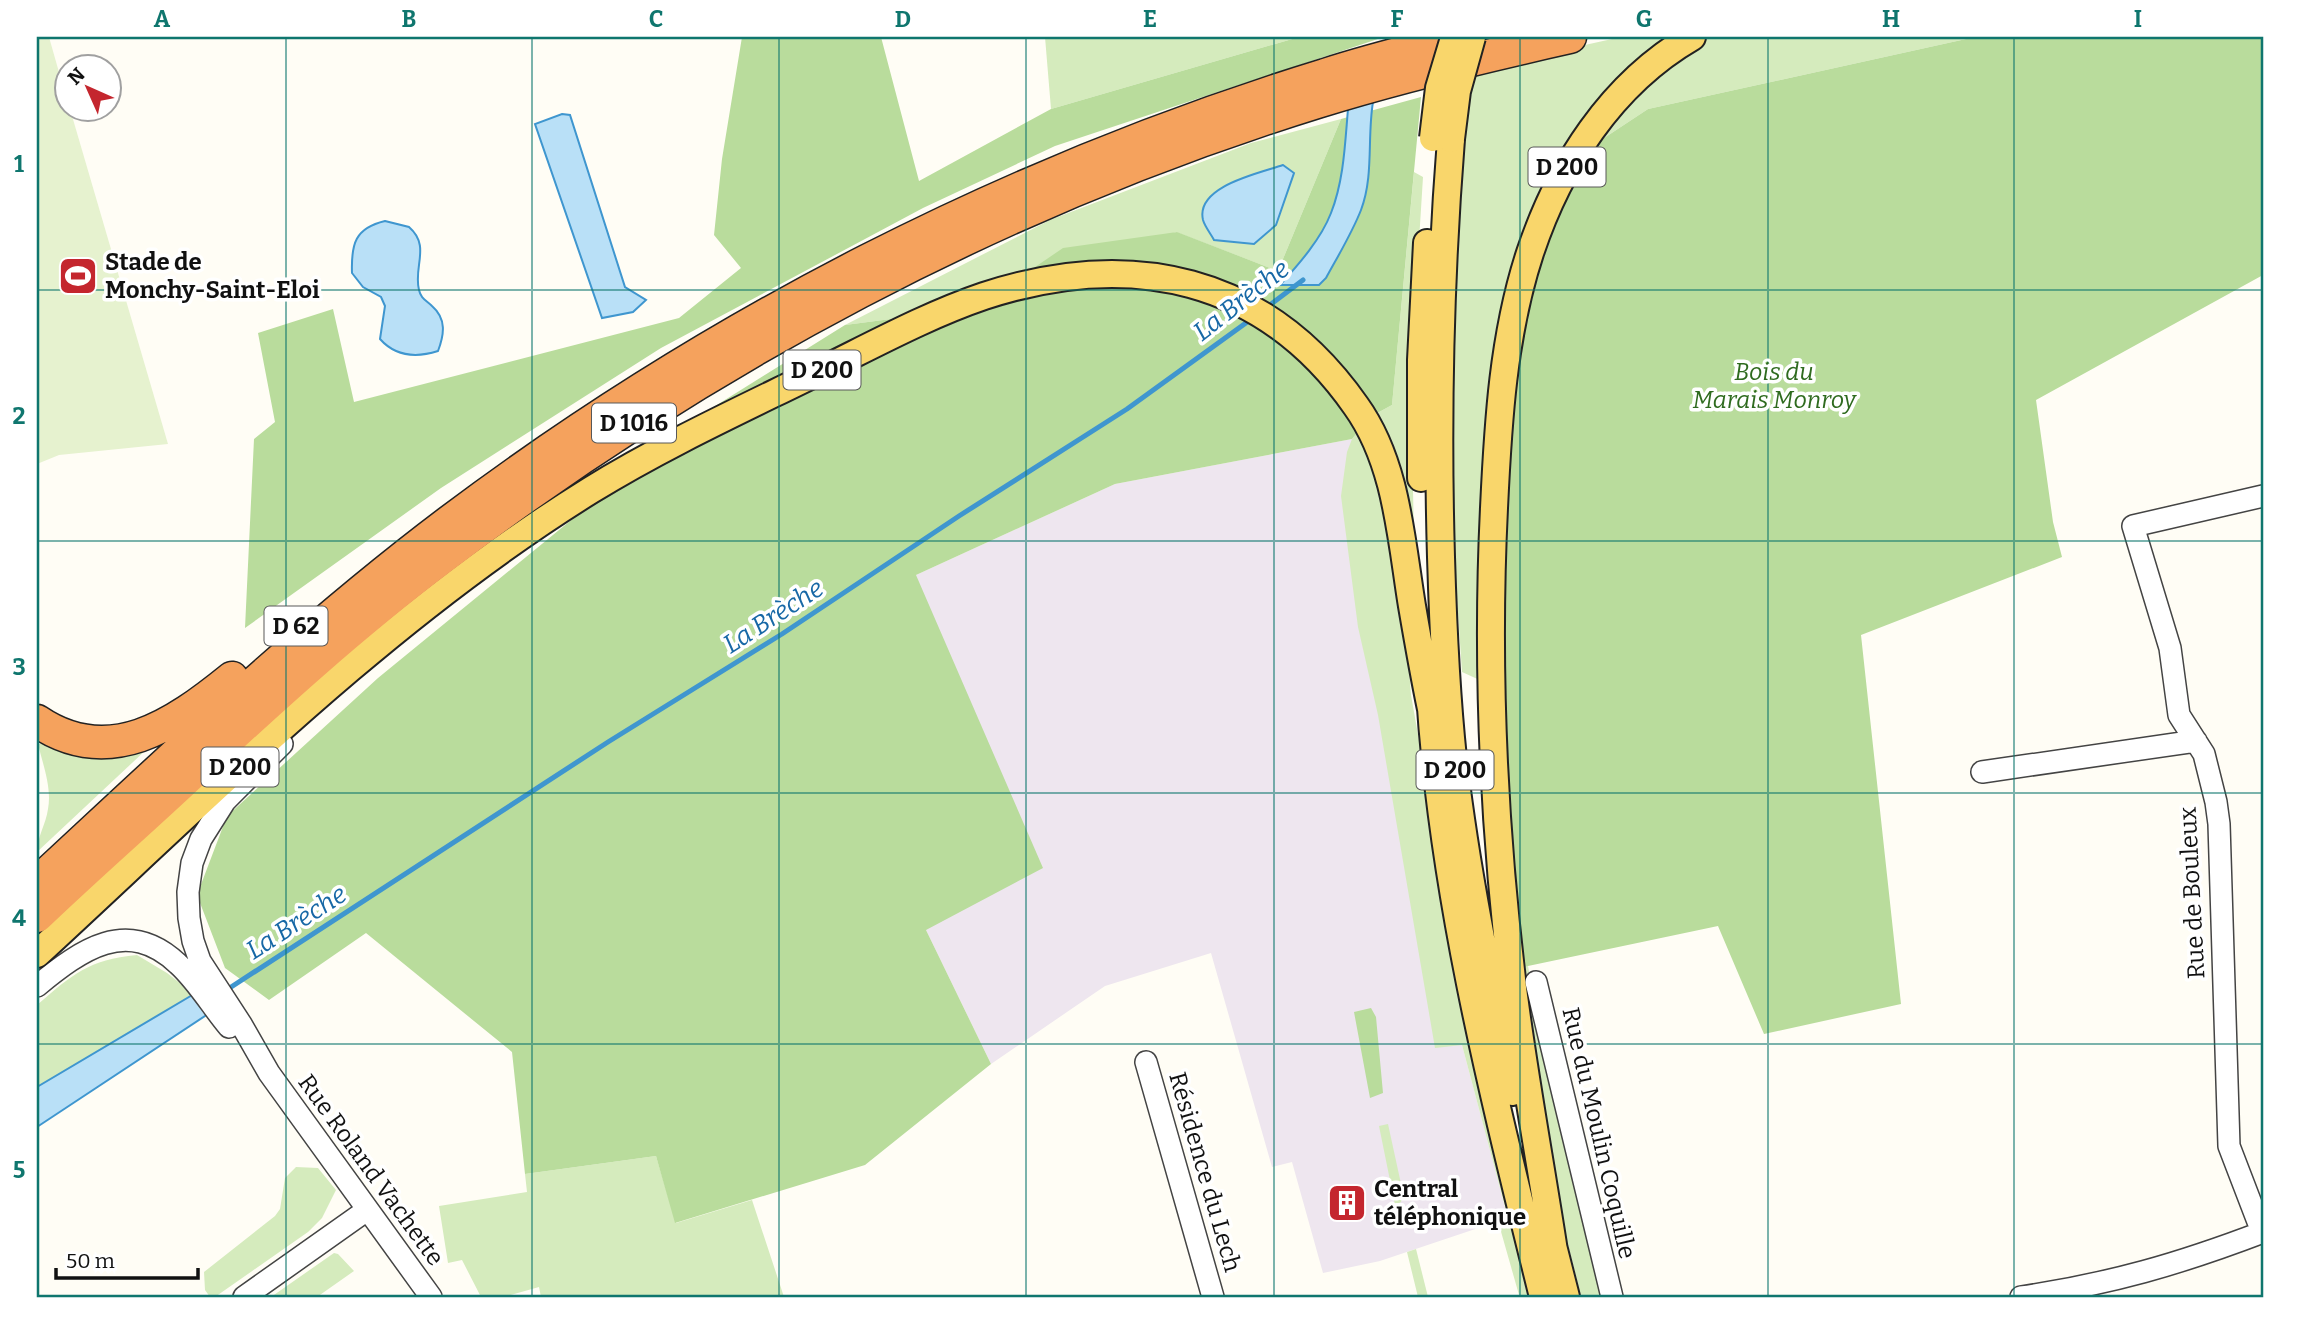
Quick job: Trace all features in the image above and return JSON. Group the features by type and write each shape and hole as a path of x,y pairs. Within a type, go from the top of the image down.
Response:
{"highway":[{"name":"D 1016","path":"1398,66 1463,37"},
{"name":"D 1016","path":"37,883 306,638 450,521 543,455 727,337 897,246 976,208 1113,149 1232,105 1330,86 1398,66 1570,37"},
{"name":"D 1016","path":"37,916 263,708 411,582 558,473 672,398 842,301 1005,221 1330,86"},
{"name":"D 62","path":"37,721 68,737 107,743 136,738 166,724 199,704 348,586 543,455"}],"main road":[{"name":"D 200","path":"1455,37 1439,88 1442,138 1439,455 1442,583 1453,756 1472,892 1491,997 1522,1138 1566,1297"},
{"name":"D 200","path":"1472,37 1442,138 1423,308 1420,425 1422,545 1431,709 1443,829 1458,925 1489,1075 1542,1297"},
{"name":"D 200","path":"1554,1251 1515,1004 1495,792 1491,574 1500,411 1506,359 1520,287 1536,235 1560,179 1578,148 1620,95 1660,58 1692,37"},
{"name":"D 200","path":"37,954 360,661 428,606 551,516 640,461 954,308 1025,285 1073,276 1133,274 1167,278 1200,286 1230,299 1292,335 1322,364 1356,405 1380,451 1396,508 1431,709"}],"street":[{"name":"Rue de Bouleux","path":"2262,1232 2229,1146 2219,824 2207,763 2179,715 2170,648 2133,526 2263,496"},
{"path":"201,979 188,905 192,863 208,826 240,785 428,606"},
{"path":"1982,772 2196,741"},
{"path":"37,986 69,960 89,949 107,942 126,940 159,950 201,979"},
{"name":"Rue Roland Vachette","path":"201,979 431,1297"},
{"name":"Rue du Moulin Coquille","path":"1536,982 1612,1297"},
{"name":"Résidence du Lech","path":"1146,1062 1213,1297"},
{"path":"244,1297 367,1210"},
{"path":"2021,1297 2085,1288 2147,1273 2262,1232"}],"shaded area":[{"path":"1352,439 1449,996 1508,1218 1380,1261 1323,1273 1292,1162 1272,1167 1211,953 1105,986 991,1064 926,930 916,575 1115,484"}],"green space":[{"name":"Stade de Monchy-Saint-Eloi","path":"37,37 49,37 53,52 52,122 74,122 168,444 59,455 37,464"},
{"path":"742,37 881,37 919,181 1051,109 1299,37 1384,37 1055,146 923,208 661,348 441,488 245,628 254,439 275,422 258,333 333,309 354,402 679,318 741,268 714,235 722,159"},
{"path":"1045,37 1299,37 1051,109"},
{"path":"1621,37 1676,37 1582,130 1484,682 1462,672 1453,540 1454,183 1476,69"},
{"path":"1711,37 1975,37 1648,109 1595,144 1633,98 1662,70"},
{"name":"Bois du Marais Monroy","path":"1975,37 2263,37 2263,275 2036,400 2053,522 2062,557 1861,635 1901,1004 1764,1034 1718,926 1517,970 1500,691 1503,479 1524,303 1561,196 1595,144 1648,109"},
{"path":"1421,97 1392,405 1370,417 1352,439 1115,484 916,575 1043,868 926,930 991,1064 865,1165 675,1223 656,1156 525,1174 512,1052 366,933 269,1000 225,968 197,895 227,816 378,678 696,418 845,325 975,308 1063,248 1177,232 1278,271 1341,119"},
{"path":"1341,119 1278,271 1176,232 975,308 845,325 1050,220 1251,143"},
{"path":"1414,172 1423,177 1411,369 1414,546 1370,417 1392,405"},
{"path":"1359,430 1376,467 1406,628 1411,695 1429,797 1533,1297 1513,1297 1519,1295 1498,1221 1508,1218 1462,1045 1435,1048 1378,715 1358,627 1341,496 1347,452"},
{"path":"53,742 148,748 37,852 49,801 38,744"},
{"path":"137,955 194,994 37,1087 37,1005 82,970 120,957"},
{"path":"1528,966 1530,977 1524,986 1525,997 1532,998 1605,1297 1580,1297 1544,1152 1517,970"},
{"path":"1371,1008 1376,1017 1383,1093 1370,1098 1354,1012"},
{"path":"1388,1124 1403,1193 1401,1202 1395,1205 1379,1126"},
{"path":"656,1156 676,1223 752,1200 784,1297 541,1297 539,1287 504,1297 481,1297 462,1260 448,1263 439,1206 527,1192 525,1174"},
{"path":"296,1167 318,1168 336,1190 322,1218 308,1232 215,1297 210,1297 205,1290 204,1272 275,1216 280,1209 285,1178"},
{"path":"1416,1249 1428,1297 1418,1297 1407,1252"},
{"path":"334,1253 354,1271 317,1297 271,1297"}],"water":[{"name":"La Brèche","path":"1373,102 1368,184 1361,210 1349,236 1326,278 1319,285 1280,285 1315,242 1331,213 1341,175 1348,109"},
{"path":"562,114 570,115 625,287 646,300 633,312 602,318 535,124"},
{"path":"1283,165 1294,173 1276,225 1254,244 1214,240 1203,220 1203,208 1209,198 1231,183"},
{"path":"385,221 409,227 416,234 420,249 419,290 422,297 437,311 442,322 443,333 438,351 414,355 400,353 386,345 380,339 385,306 381,297 363,287 352,273 357,239 367,228"},
{"name":"La Brèche","path":"194,994 208,1014 37,1127 37,1087"}],"waterway":[{"name":"La Brèche","path":"1266,308 1303,280"},
{"name":"La Brèche","path":"225,991 1127,409 1250,320"}],"place":[{"name":"Stade de Monchy-Saint-Eloi","path":"78,276"},
{"name":"Central téléphonique","path":"1347,1203"}]}
